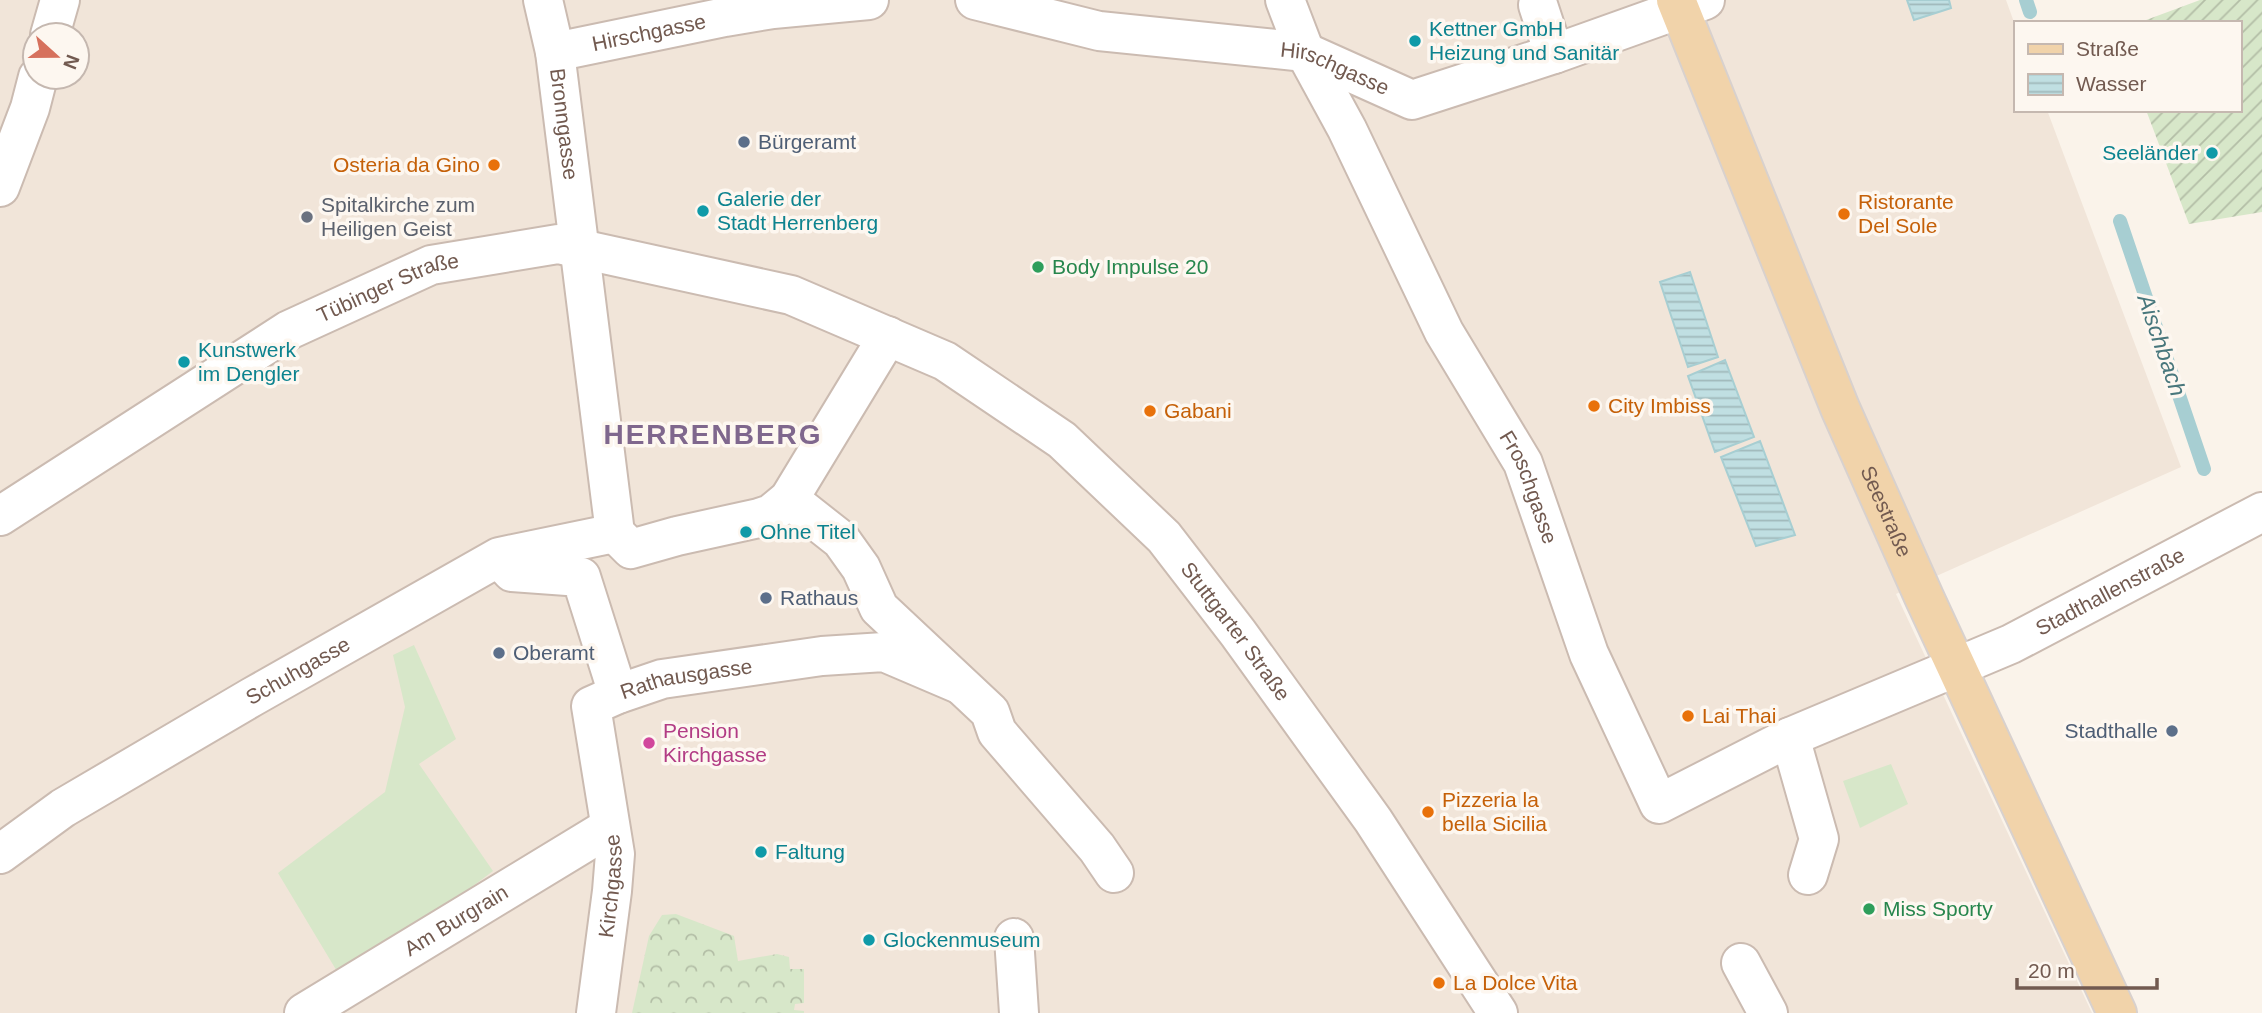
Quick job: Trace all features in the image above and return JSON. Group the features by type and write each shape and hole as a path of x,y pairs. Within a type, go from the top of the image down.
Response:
{"main road":[{"name":"Seestraße","path":"1687,3 1840,408 2117,1013"}],"street":[{"path":"54,21 60,0"},
{"name":"Bronngasse","path":"543,0 555,52 615,533"},
{"name":"Hirschgasse","path":"555,52 725,17 774,9 869,0"},
{"name":"Hirschgasse","path":"975,0 1099,31 1305,52 1412,100 1554,54 1687,3"},
{"path":"1285,0 1305,52"},
{"path":"1538,5 1554,54"},
{"name":"Froschgasse","path":"1305,52 1347,129 1444,332 1522,463 1589,654 1660,804 1790,737"},
{"path":"0,187 34,91"},
{"name":"Tübinger Straße","path":"0,516 289,330 431,265 558,244 791,295 888,336"},
{"path":"615,533 631,549 771,514 789,499 888,336"},
{"name":"Stuttgarter Straße","path":"888,336 945,360 1062,440 1164,537 1238,633 1373,821 1498,1013"},
{"name":"Rathausgasse","path":"789,499 841,540 861,568 880,608 990,712 997,732 1097,848 1114,873"},
{"name":"Stadthallenstraße","path":"1790,737 2011,644 2262,512"},
{"name":"Schuhgasse","path":"0,855 63,808 499,557 615,533"},
{"name":"Rathausgasse","path":"499,557 512,572 581,577 605,700 662,679 822,656 884,652 959,684"},
{"name":"Kirchgasse","path":"596,1013 615,854 610,827 605,700"},
{"path":"1790,737 1819,839 1808,875"},
{"name":"Am Burgrain","path":"304,1013 610,827"},
{"path":"1014,938 1019,1013"},
{"path":"1741,963 1768,1013"}],"shaded area":[{"path":"0,0 2006,0 2014,22 2014,112 2048,112 2181,467 1896,594 2092,1013 0,1013"}],"green space":[{"path":"2200,0 2262,0 2262,212 2189,224 2147,112 2241,112 2241,21 2143,21"},
{"path":"414,645 456,739 419,764 493,871 344,983 278,873 385,792 405,707 393,655"},
{"path":"1891,764 1908,804 1860,828 1843,781"},
{"path":"676,914 734,936 738,961 777,954 789,957 790,969 804,969 804,1003 795,1004 794,1010 804,1013 632,1013 649,936 662,915"}],"water":[{"path":"1907,0 1949,0 1951,8 1914,20"},
{"path":"1690,272 1718,357 1688,367 1660,282"},
{"path":"1725,360 1754,437 1715,452 1688,376"},
{"path":"1760,441 1795,535 1756,546 1721,457"}],"waterway":[{"name":"Aischbach","path":"2026,0 2030,12"},
{"name":"Aischbach","path":"2120,221 2204,469"}],"place":[{"name":"Kettner GmbH Heizung und Sanitär","path":"1415,41"},
{"name":"Bürgeramt","path":"744,142"},
{"name":"Seeländer","path":"2212,153"},
{"name":"Osteria da Gino","path":"494,165"},
{"name":"Galerie der Stadt Herrenberg","path":"703,211"},
{"name":"Ristorante Del Sole","path":"1844,214"},
{"name":"Spitalkirche zum Heiligen Geist","path":"307,217"},
{"name":"Body Impulse 20","path":"1038,267"},
{"name":"Kunstwerk im Dengler","path":"184,362"},
{"name":"City Imbiss","path":"1594,406"},
{"name":"Gabani","path":"1150,411"},
{"name":"Ohne Titel","path":"746,532"},
{"name":"Rathaus","path":"766,598"},
{"name":"Oberamt","path":"499,653"},
{"name":"Lai Thai","path":"1688,716"},
{"name":"Stadthalle","path":"2172,731"},
{"name":"Pension Kirchgasse","path":"649,743"},
{"name":"Pizzeria la bella Sicilia","path":"1428,812"},
{"name":"Faltung","path":"761,852"},
{"name":"Miss Sporty","path":"1869,909"},
{"name":"Glockenmuseum","path":"869,940"},
{"name":"La Dolce Vita","path":"1439,983"}],"district":[{"name":"HERRENBERG","path":"713,434"}]}
